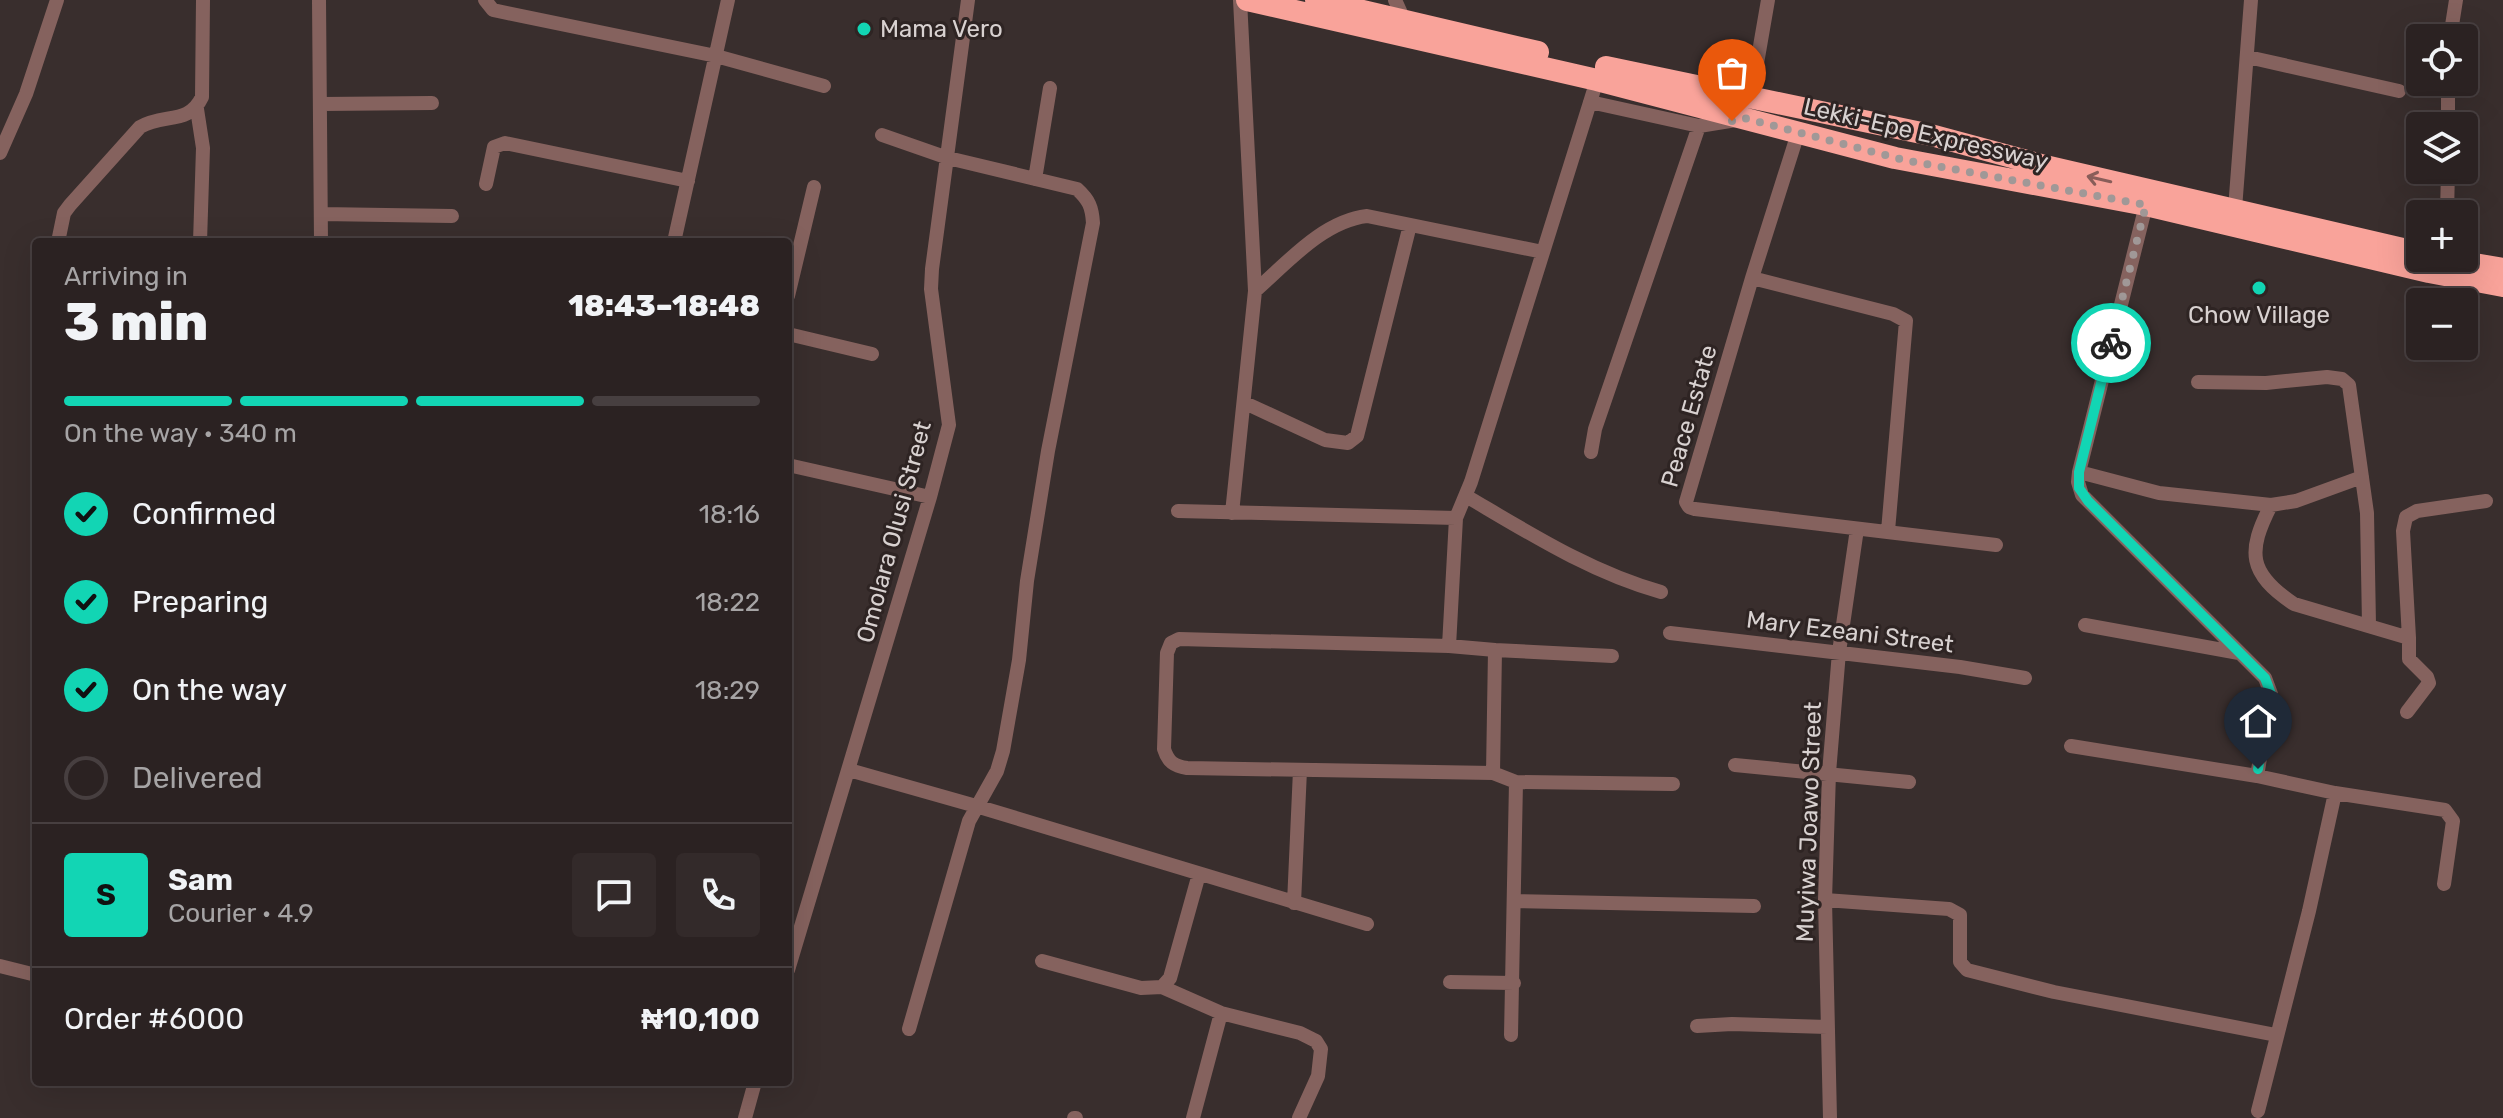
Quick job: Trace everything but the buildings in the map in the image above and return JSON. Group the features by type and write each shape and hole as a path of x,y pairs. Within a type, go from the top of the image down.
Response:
{"highway":[{"name":"Lekki-Epe Expressway","path":"1247,0 1597,80 1748,108 1920,132 2045,166 2406,250"},
{"name":"Lekki-Epe Expressway","path":"1316,0 1353,4 1405,22 1748,108 1798,133 1913,162 2146,205 2429,272 2503,286"},
{"path":"1913,162 1912,148 1920,132"},
{"path":"2478,265 2503,269"}],"street":[{"path":"0,153 26,94 57,0"},
{"path":"59,238 64,213 140,127 153,120 189,115 197,109 202,97 203,0"},
{"path":"319,0 321,238"},
{"path":"485,0 493,10 716,56 824,86"},
{"path":"675,238 728,0"},
{"name":"Omolara Olusi Street","path":"792,957 949,425 931,289 968,0"},
{"path":"1232,513 1255,291 1240,0"},
{"path":"1395,0 1405,22"},
{"path":"1590,102 1699,126 1748,108 1768,0"},
{"path":"2235,209 2251,0"},
{"path":"2452,24 2456,0"},
{"path":"2248,57 2399,91"},
{"path":"1449,646 1456,518 1466,496 1597,80"},
{"path":"1035,179 1050,88"},
{"path":"322,104 432,103"},
{"path":"197,109 203,148 200,238"},
{"path":"0,114 15,120"},
{"path":"1591,452 1595,429 1699,126"},
{"name":"Peace Estate","path":"1798,133 1686,502 1695,509 1996,545"},
{"path":"882,135 948,158 1077,189 1088,199 1093,223 1048,451 1003,751 997,771 976,806 909,1029"},
{"path":"486,184 494,147 505,143 688,181"},
{"path":"792,279 814,187"},
{"path":"2146,205 2079,472 2079,488 2082,495 2265,678 2271,694 2257,773"},
{"path":"321,214 452,216"},
{"path":"1255,291 1327,230 1350,218 1367,216 1543,252"},
{"path":"1245,403 1325,440 1348,443 1357,436 1410,225"},
{"path":"1752,278 1893,314 1906,321 1888,531"},
{"path":"792,335 872,354"},
{"path":"2198,382 2342,379 2349,385 2367,513 2369,625"},
{"path":"792,466 930,497"},
{"path":"2079,472 2159,493 2271,505 2296,501 2362,477"},
{"path":"1466,496 1587,566 1661,592"},
{"path":"2407,712 2429,683 2409,659 2403,531 2406,517 2417,511 2486,501"},
{"path":"2271,505 2255,540 2255,562 2278,593 2294,604 2409,638"},
{"path":"1178,511 1456,518"},
{"name":"Muyiwa Joawo Street","path":"1830,1118 1825,900 1829,773 1839,652 1857,529"},
{"path":"2085,625 2239,653"},
{"name":"Mary Ezeani Street","path":"1670,633 1839,652 2025,678"},
{"path":"1612,656 1449,646 1179,639 1171,643 1167,653 1164,749 1175,766 1187,768 1493,773 1516,782 1673,784"},
{"path":"1493,773 1495,650"},
{"path":"2071,746 2257,773 2335,793 2445,810 2450,814 2453,827 2444,884"},
{"path":"1735,765 1909,782"},
{"path":"849,770 1367,924"},
{"path":"1294,903 1300,770"},
{"path":"1511,1035 1516,782"},
{"path":"2258,1111 2309,911 2335,793"},
{"path":"1162,987 1170,978 1199,874"},
{"path":"1825,900 1949,909 1960,915 1960,962 1967,970 2054,992 2276,1035"},
{"path":"1515,901 1754,906"},
{"path":"1042,961 1141,988 1162,987 1221,1013 1300,1033 1316,1041 1321,1049 1318,1076 1299,1118"},
{"path":"0,966 32,974"},
{"path":"1450,982 1514,983"},
{"path":"1193,1118 1221,1013"},
{"path":"1697,1026 1827,1027"},
{"path":"745,1118 754,1086"}],"way so far":[{"path":"1732,121 1744,118 1904,160 2146,205 2111,343"}],"place":[{"name":"Mama Vero","path":"864,29"},
{"name":"Chow Village","path":"2259,288"}],"route":[{"path":"2111,343 2079,472 2079,488 2082,495 2265,678 2271,694 2258,769"}]}
